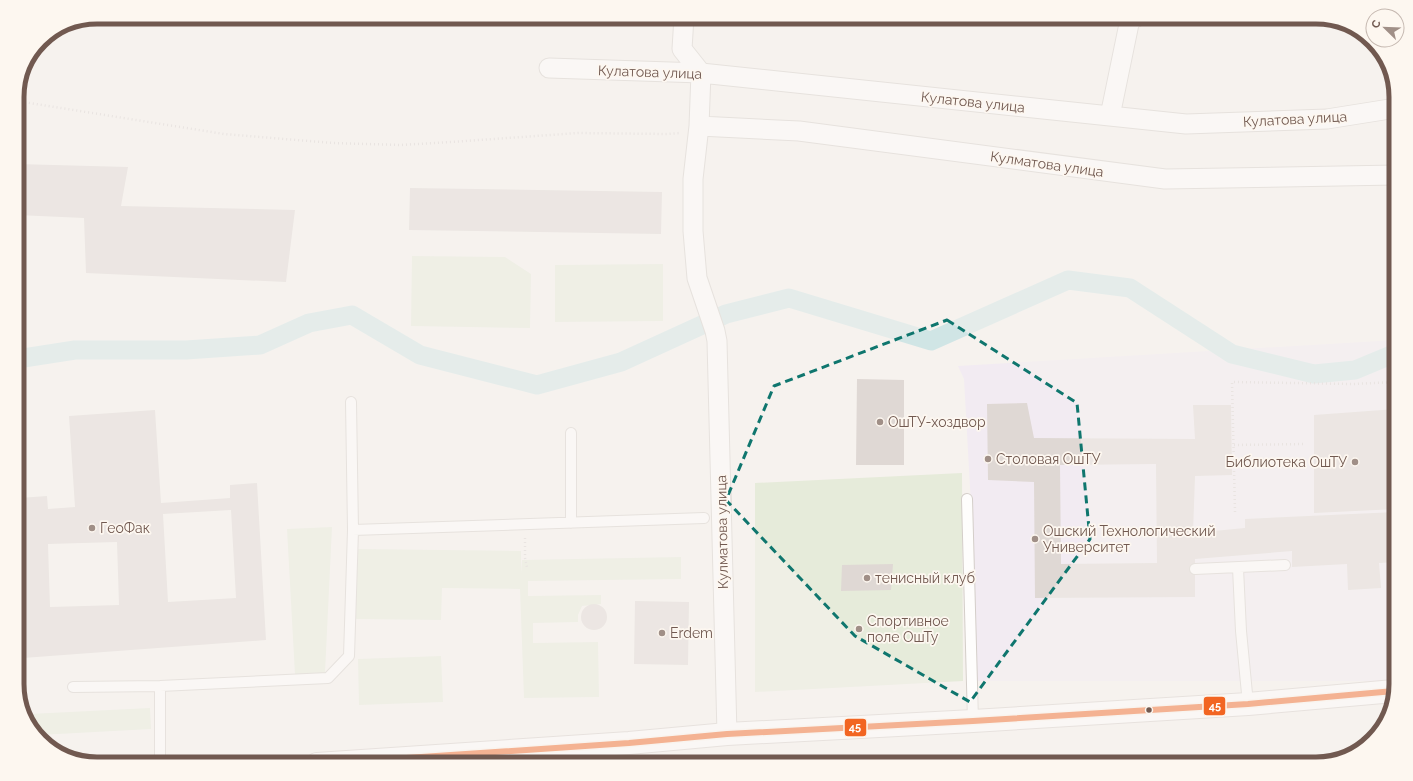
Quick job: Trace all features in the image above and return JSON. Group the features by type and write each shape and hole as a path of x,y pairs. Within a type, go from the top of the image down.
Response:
{"main road":[{"path":"421,757 629,743 727,734 1248,704 1388,692"}],"street":[{"path":"684,24 682,49 701,73"},
{"path":"1110,116 1131,24"},
{"name":"Кулатова улица","path":"549,68 701,73 1194,124 1327,119 1389,109"},
{"name":"Кулматова улица","path":"701,73 693,179 692,232 697,278 717,341 727,734"},
{"name":"Кулматова улица","path":"698,126 800,131 1165,179 1389,175"}],"lane":[{"path":"73,687 160,686 328,678 349,656 353,530 351,402"},
{"path":"571,433 571,523"},
{"path":"967,499 973,721"},
{"path":"353,530 704,518"},
{"path":"1195,569 1285,565"},
{"path":"1238,568 1240,632 1248,704"},
{"path":"160,686 160,757"}],"path":[{"path":"24,103 224,134 333,143 400,145 578,133 666,134 685,132 698,126"},
{"path":"1236,512 1232,382 1353,384 1389,382"},
{"path":"1234,445 1305,444"},
{"path":"525,524 525,558 528,567"}],"highlighted area":[{"path":"947,320 1077,403 1090,539 970,702 855,636 726,500 774,386"}],"shaded area":[{"path":"1389,340 1389,681 972,681 971,505 964,379 958,366"}],"green space":[{"path":"412,256 505,257 531,274 530,328 411,326"},
{"path":"663,264 663,321 555,322 555,265"},
{"name":"Спортивное поле ОшТу","path":"962,473 963,681 755,692 755,483"},
{"path":"332,527 325,673 295,675 287,529"},
{"path":"355,549 521,551 521,573 522,560 681,557 681,579 528,581 528,596 601,595 601,604 582,606 578,615 578,622 533,623 533,643 598,642 599,697 524,698 520,589 442,588 441,620 354,619"},
{"path":"441,656 443,702 359,705 358,659"},
{"path":"150,708 151,729 44,735 31,714"}],"building":[{"path":"24,164 128,167 121,206 295,210 286,282 86,273 84,218 24,215"},
{"path":"410,188 662,192 661,234 409,230"},
{"name":"ОшТУ-хоздвор","path":"857,379 904,380 904,465 856,465"},
{"path":"1027,403 1034,438 1195,439 1193,405 1231,405 1232,475 1195,476 1193,533 1245,528 1245,519 1389,512 1389,562 1379,563 1381,588 1348,590 1347,564 1292,567 1292,551 1195,559 1195,597 1035,598 1034,482 988,480 987,404","holes":["1156,464 1157,563 1061,564 1060,465"]},
{"name":"ГеоФак","path":"155,410 161,503 230,498 230,485 257,483 266,640 24,658 24,498 47,496 48,509 75,507 69,416","holes":["231,510 236,598 168,602 163,514","117,542 119,605 50,607 48,544"]},
{"name":"Библиотека ОшТУ","path":"1389,410 1389,509 1314,513 1314,415"},
{"name":"тенисный клуб","path":"893,564 891,590 841,591 842,565"},
{"name":"Erdem","path":"635,601 689,602 688,665 634,664"},
{"path":"594,604 603,608 607,617 603,626 594,630 585,626 581,617 585,608"}],"waterway":[{"path":"24,358 75,350 186,350 260,345 309,323 352,315 420,355 537,385 621,362 726,314 789,298 931,341 1068,280 1130,288 1232,354 1314,374 1355,370 1389,356"}],"transit line":[{"name":"45","path":"421,757 629,743 727,734 1248,704 1388,692"}],"place":[{"name":"ОшТУ-хоздвор","path":"880,422"},
{"name":"Столовая ОшТУ","path":"988,459"},
{"name":"Библиотека ОшТУ","path":"1355,462"},
{"name":"ГеоФак","path":"92,528"},
{"name":"Ошский Технологический Университет","path":"1035,539"},
{"name":"тенисный клуб","path":"867,578"},
{"name":"Спортивное поле ОшТу","path":"859,629"},
{"name":"Erdem","path":"662,633"}]}
